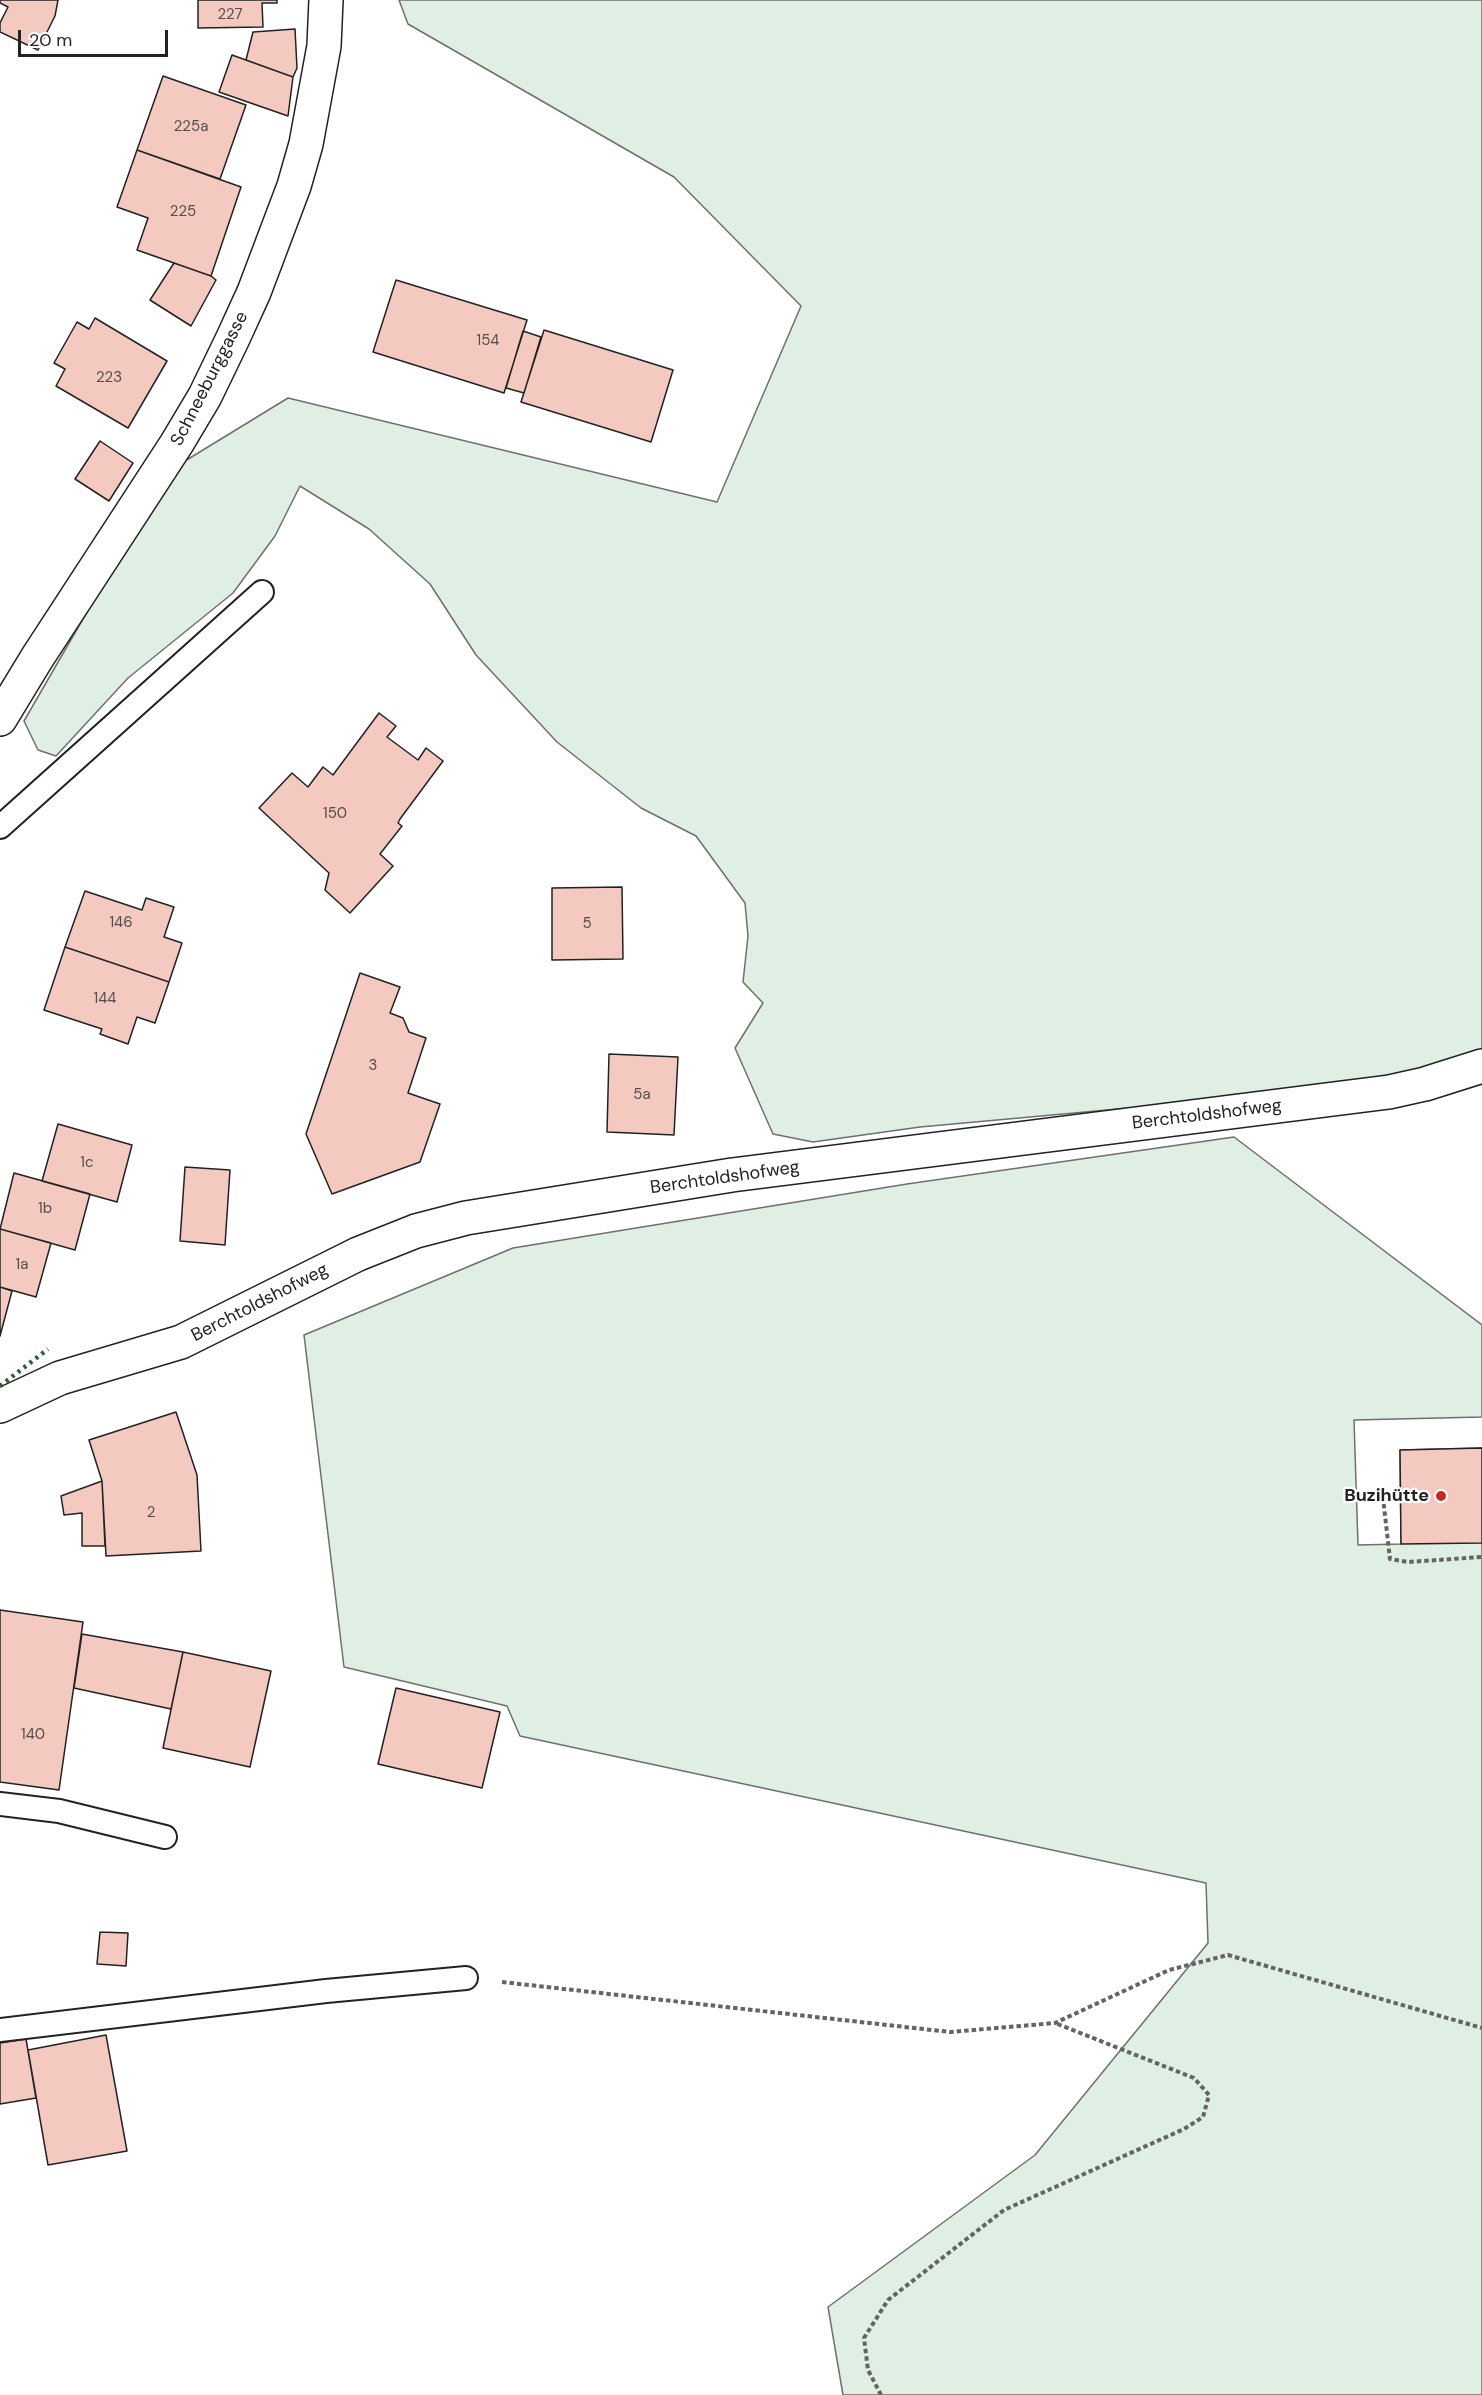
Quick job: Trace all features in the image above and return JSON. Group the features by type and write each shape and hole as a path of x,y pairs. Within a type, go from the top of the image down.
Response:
{"street":[{"name":"Schneeburggasse","path":"0,719 205,396 254,292 294,186 306,144 324,46 326,0"},
{"name":"Berchtoldshofweg","path":"0,1406 60,1378 181,1342 388,1240 465,1218 732,1175 1389,1092 1425,1084 1482,1066"}],"lane":[{"path":"0,827 262,592"},
{"path":"0,1804 59,1811 165,1837"},
{"path":"0,2030 326,1991 466,1978"}],"path":[{"path":"1382,1489 1389,1559 1408,1562 1482,1557"},
{"path":"466,1978 950,2032 1055,2023 1169,1970 1227,1955 1482,2028"},
{"path":"882,2395 868,2370 864,2338 888,2300 1004,2210 1184,2129 1203,2117 1209,2096 1194,2078 1055,2023"}],"green space":[{"path":"399,0 1482,0 1482,1050 1417,1075 1250,1097 920,1127 813,1142 773,1134 735,1048 763,1003 743,982 748,936 745,903 696,836 641,808 557,742 476,655 430,584 369,529 300,486 275,536 233,593 128,678 56,756 38,750 24,721 128,541 185,461 288,398 717,502 801,306 674,177 408,24"},
{"path":"1234,1137 1482,1325 1482,1417 1354,1420 1358,1545 1401,1544 1400,1450 1482,1448 1482,2395 843,2395 828,2307 1035,2155 1208,1943 1206,1883 520,1736 507,1706 344,1667 304,1335 513,1248 907,1184"}],"building":[{"path":"0,0 58,0 55,16 38,50 0,32 0,23 8,7 0,3"},
{"path":"198,0 277,0 277,3 262,3 263,27 198,28"},
{"path":"295,29 297,68 293,77 246,60 253,32"},
{"path":"232,55 293,77 288,116 219,92"},
{"path":"163,76 246,105 220,179 137,150"},
{"path":"137,150 241,187 211,276 137,250 148,218 117,207"},
{"path":"174,263 211,276 216,280 191,326 150,300"},
{"path":"396,280 527,320 504,393 373,352"},
{"path":"95,318 167,361 128,428 56,386 65,369 54,363 77,322 89,329"},
{"path":"544,330 673,370 651,442 521,402"},
{"path":"523,331 541,337 524,393 506,388"},
{"path":"100,441 133,463 109,501 75,479"},
{"path":"379,713 396,726 387,737 418,760 426,748 443,761 400,819 398,823 402,826 380,854 393,866 350,913 325,890 329,873 259,808 292,773 308,787 323,767 333,775"},
{"path":"622,887 623,959 552,960 552,888"},
{"path":"85,891 142,910 146,898 174,907 164,937 182,943 169,982 65,947"},
{"path":"65,947 169,982 155,1023 137,1017 128,1044 100,1034 102,1029 44,1010"},
{"path":"360,973 400,987 390,1013 403,1018 409,1032 426,1038 408,1093 440,1104 420,1162 332,1194 306,1134"},
{"path":"609,1054 678,1057 674,1135 607,1132"},
{"path":"58,1124 132,1145 117,1202 42,1181"},
{"path":"185,1167 230,1170 225,1245 180,1241"},
{"path":"14,1173 90,1194 75,1250 0,1229"},
{"path":"0,1229 51,1243 36,1297 0,1287"},
{"path":"0,1287 12,1291 0,1336"},
{"path":"176,1412 197,1475 201,1551 106,1556 102,1481 89,1440"},
{"name":"Buzihütte","path":"1482,1448 1482,1543 1401,1544 1400,1450"},
{"path":"102,1481 105,1546 82,1546 82,1513 64,1515 61,1496"},
{"path":"0,1610 83,1622 59,1790 0,1782"},
{"path":"82,1634 183,1652 171,1709 74,1688"},
{"path":"183,1652 271,1671 250,1767 163,1748"},
{"path":"396,1688 500,1712 482,1788 378,1764"},
{"path":"100,1932 128,1933 126,1966 97,1964"},
{"path":"106,2035 127,2151 48,2165 28,2050"},
{"path":"26,2039 36,2098 0,2104 0,2043"}],"hedge":[{"path":"0,1386 48,1349"}],"place":[{"name":"Buzihütte","path":"1441,1496"}]}
